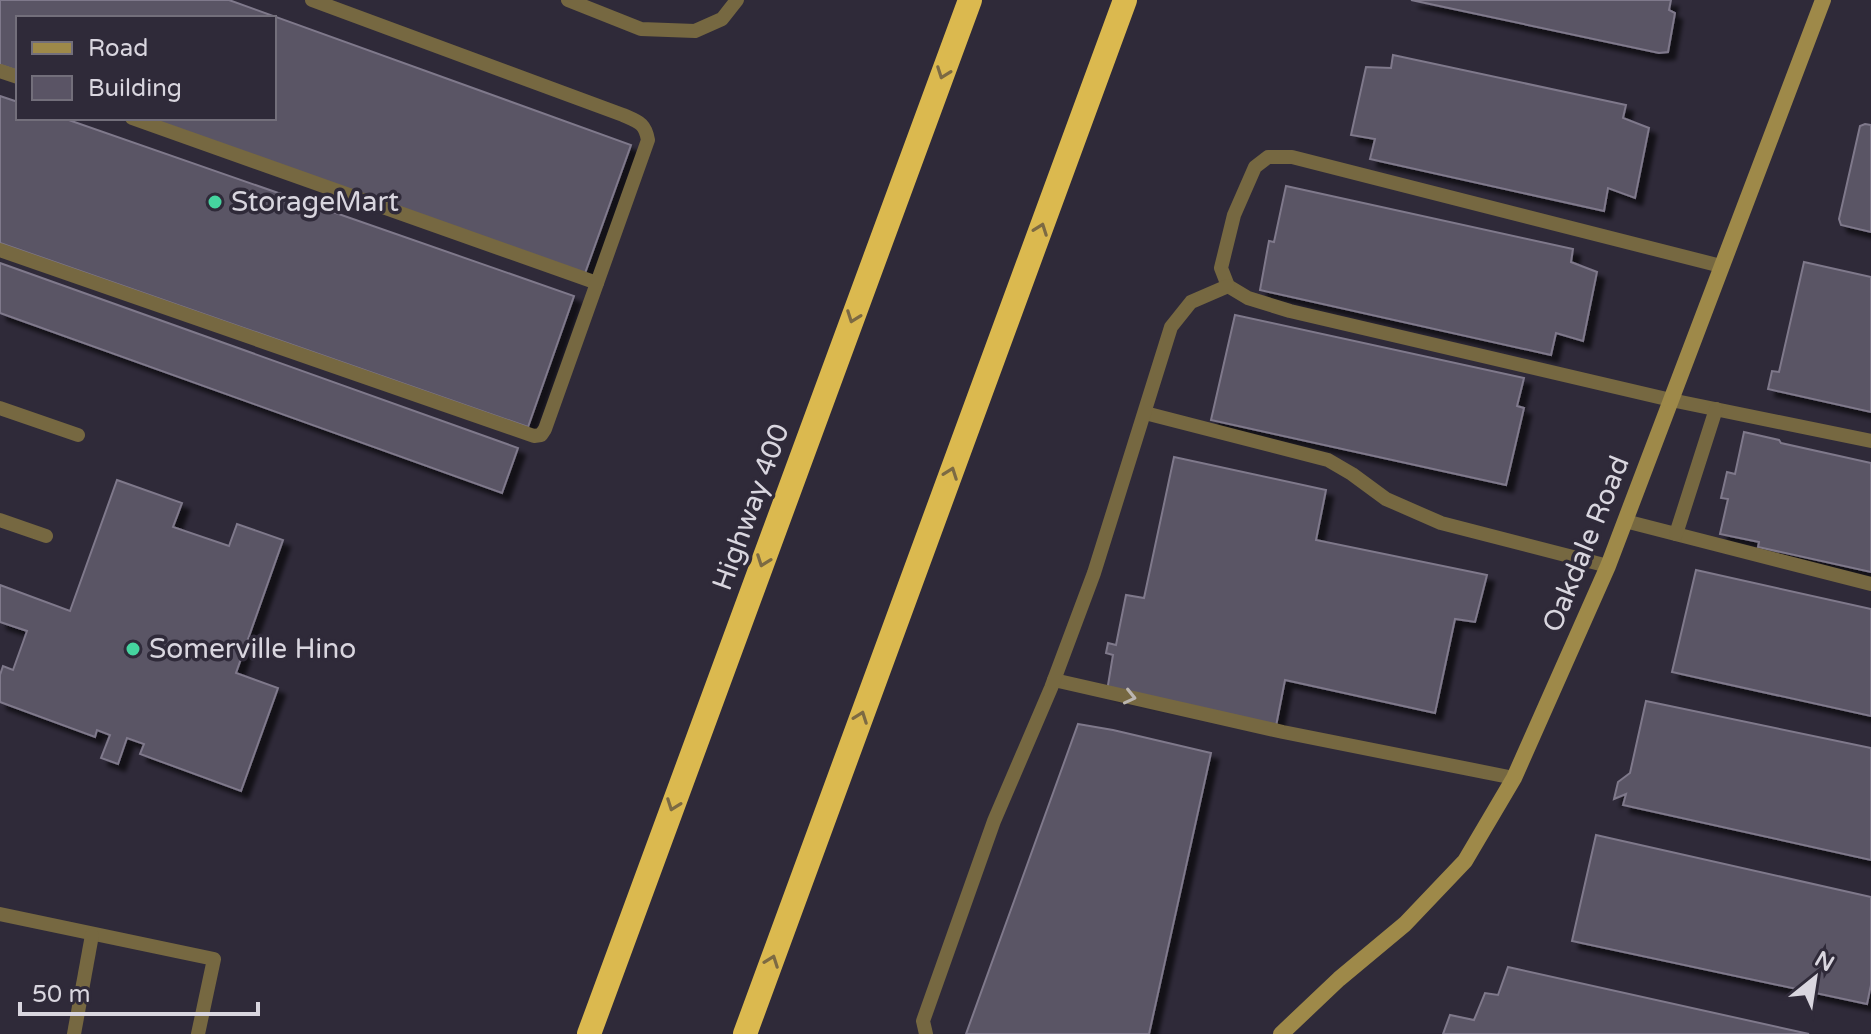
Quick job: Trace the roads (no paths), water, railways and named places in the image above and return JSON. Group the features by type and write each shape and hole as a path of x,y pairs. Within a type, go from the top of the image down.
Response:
{"highway":[{"name":"Highway 400","path":"589,1034 970,0"},
{"path":"745,1034 1125,0"}],"street":[{"name":"Oakdale Road","path":"1281,1034 1339,979 1405,924 1465,861 1514,778 1608,566 1823,0"}],"lane":[{"path":"0,250 534,436 541,435 648,140 646,130 639,122 312,0"},
{"path":"568,0 641,29 695,31 722,19 737,0"},
{"path":"138,120 597,283"},
{"path":"1721,266 1292,157 1268,157 1255,167 1234,215 1221,268 1228,286 1248,298 1290,311 1671,400 1871,441"},
{"path":"926,1034 923,1021 967,892 1054,680 1094,573 1171,327 1191,302 1228,286"},
{"path":"0,408 78,435"},
{"path":"1676,534 1716,409"},
{"path":"1145,413 1328,460 1386,499 1441,523 1608,566"},
{"path":"0,520 46,536"},
{"path":"1625,521 1871,584"},
{"path":"1054,680 1283,732 1514,778"},
{"path":"0,914 214,959 198,1034"},
{"path":"74,1034 92,935"}],"place":[{"name":"StorageMart","path":"215,202"},
{"name":"Somerville Hino","path":"133,649"}]}
